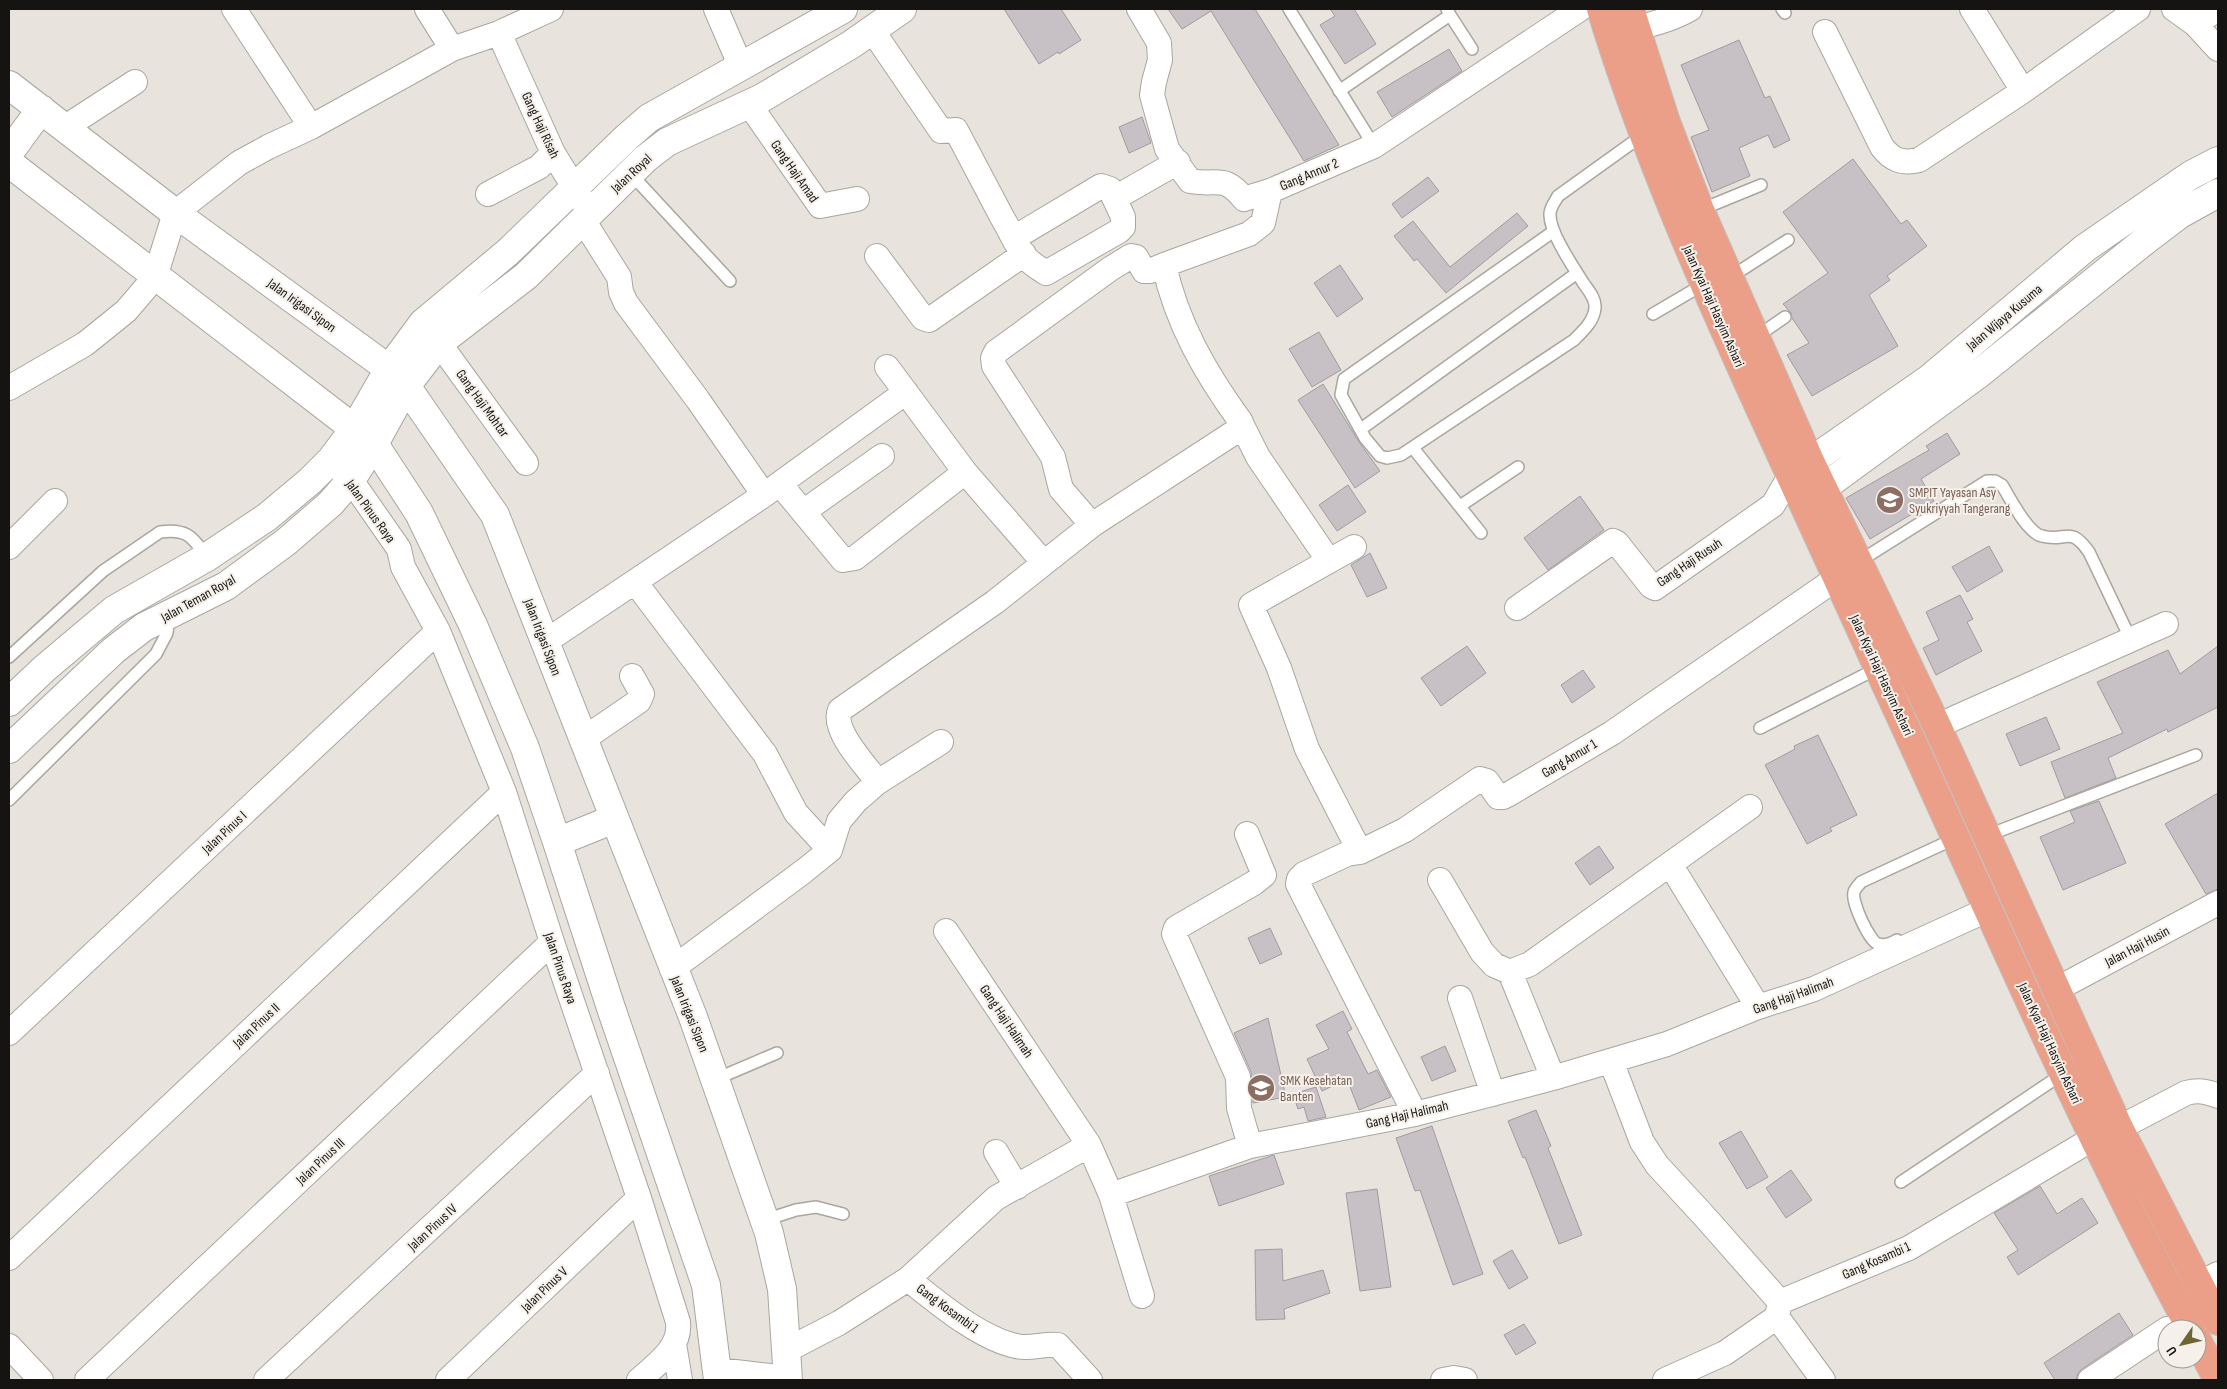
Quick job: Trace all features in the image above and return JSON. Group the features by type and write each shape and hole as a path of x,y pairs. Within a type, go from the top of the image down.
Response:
{"main road":[{"name":"Jalan Kyai Haji Hasyim Ashari","path":"1601,9 1643,135 1716,281 1847,570 1937,726 2119,1128 2211,1295"},
{"name":"Jalan Kyai Haji Hasyim Ashari","path":"1632,18 1666,122 1700,210 1716,281 1756,337 1800,468"},
{"name":"Jalan Kyai Haji Hasyim Ashari","path":"1847,570 1878,668 2176,1319"},
{"name":"Jalan Kyai Haji Hasyim Ashari","path":"2207,1365 2218,1380"}],"street":[{"path":"234,9 311,127"},
{"path":"427,9 452,50"},
{"path":"9,388 85,344 126,311 155,277 175,213 239,164 452,50 499,33 551,9"},
{"path":"716,9 740,67"},
{"name":"Jalan Royal","path":"396,381 439,343 526,276 630,173 667,142 749,104 844,49 902,9"},
{"name":"Gang Annur 2","path":"1139,9 1159,43 1160,60 1152,95 1167,149 1190,181 1203,183 1226,182 1234,187 1244,199 1270,191 1374,146 1580,9"},
{"path":"1632,18 1656,24 1690,9"},
{"path":"1972,9 2023,91"},
{"path":"1825,32 1882,147 1889,156 1900,162 1909,163 1919,160 2023,91 2138,9"},
{"path":"2174,9 2195,24 2218,49"},
{"path":"2195,24 2218,9"},
{"name":"Jalan Royal","path":"396,381 423,323 508,252 626,137 649,118 841,10"},
{"path":"872,30 942,131 956,130 1019,246 1028,260 1046,273 1119,231 1123,227 1123,218 1110,189 1105,186 1096,187 1019,246 929,320 923,318 878,256"},
{"name":"Gang Haji Risah","path":"499,33 553,153 574,188 619,277 621,292 626,303 698,400 772,490 803,512 842,560 855,558 965,472"},
{"path":"64,128 134,82"},
{"name":"Jalan Irigasi Sipon","path":"9,85 37,114 64,128 396,381 495,515 582,740 607,822 672,969 716,1079 764,1220 782,1288 787,1350 784,1379"},
{"name":"Gang Haji Amad","path":"749,104 820,206 857,199"},
{"path":"37,114 10,155 155,277 366,433 419,513 473,625 565,838 611,1008 706,1285 722,1375 784,1379"},
{"path":"488,194 539,167 553,153"},
{"name":"Jalan Wijaya Kusuma","path":"1800,468 1929,379 2085,248 2191,175 2218,161"},
{"path":"1115,198 1178,162"},
{"path":"1092,526 1061,490 1053,457 994,366 993,358 996,352 1131,256 1136,257 1144,271 1150,271 1249,234 1263,223 1270,191"},
{"name":"Jalan Wijaya Kusuma","path":"1812,495 1976,376 2180,214 2218,193"},
{"path":"1164,265 1171,297 1205,370 1242,425 1258,457 1329,560"},
{"name":"Gang Haji Mohtar","path":"439,343 526,463"},
{"path":"1957,357 1976,376"},
{"path":"887,368 965,472 1044,563"},
{"path":"9,702 45,668 114,610 207,557 267,517 325,465 366,433 396,381"},
{"path":"545,642 772,490 906,392"},
{"path":"878,782 850,746 839,726 837,715 840,710 995,602 1092,526 1234,434 1242,425"},
{"name":"Jalan Teman Royal","path":"9,749 114,650 144,627 226,586 286,542 330,504 346,486 366,433"},
{"path":"803,512 882,456"},
{"name":"Jalan Pinus Raya","path":"325,465 346,486 401,558 438,631 504,792 552,942 639,1198 678,1322 677,1336 674,1344 680,1380"},
{"name":"Gang Haji Rusuh","path":"1517,608 1613,541 1651,586 1655,588 1774,504 1800,468"},
{"path":"1774,504 1812,495"},
{"path":"9,547 55,501"},
{"path":"1354,547 1254,602 1251,607 1279,668 1307,749 1360,852"},
{"name":"Gang Annur 1","path":"1415,1114 1298,884 1299,879 1304,874 1347,854 1360,852 1405,830 1480,779 1487,781 1498,797 1509,794 1612,733 1847,570"},
{"path":"635,582 765,754 796,813 830,850"},
{"path":"1937,726 2166,624"},
{"name":"Jalan Pinus I","path":"9,1033 438,631"},
{"path":"582,740 639,700 642,694 632,676"},
{"path":"672,969 830,850 839,821 856,801 878,782 941,742"},
{"name":"Jalan Pinus II","path":"9,1258 504,792"},
{"path":"1510,972 1530,964 1750,807"},
{"path":"565,838 607,822"},
{"path":"1247,834 1264,875 1254,883 1176,928 1174,934 1238,1077 1239,1108 1250,1146"},
{"path":"1670,864 1712,929 1758,1007"},
{"path":"1440,880 1482,952 1494,965 1510,972 1553,1078"},
{"name":"Jalan Haji Husin","path":"2055,990 2218,903"},
{"name":"Gang Haji Halimah","path":"946,931 1089,1145 1111,1195 1250,1146 1415,1114 1553,1078 1667,1044 1758,1007 1814,989 1987,905"},
{"name":"Jalan Pinus III","path":"87,1380 552,942"},
{"path":"1460,998 1493,1094"},
{"path":"1611,1061 1642,1142 1657,1165 1711,1223 1779,1310 1823,1380"},
{"name":"Jalan Pinus IV","path":"266,1380 597,1073"},
{"path":"2119,1128 2186,1093 2196,1090 2207,1091 2218,1096"},
{"name":"Gang Kosambi 1","path":"1668,1380 1725,1353 1779,1310 1814,1286 1856,1271 1909,1248 2094,1138"},
{"path":"787,1350 839,1324 908,1279 996,1198 1089,1145"},
{"path":"996,1152 1017,1186"},
{"path":"1111,1195 1142,1296"},
{"name":"Jalan Pinus V","path":"448,1380 639,1198"},
{"name":"Gang Kosambi 1","path":"908,1279 946,1310 980,1332 1016,1346 1058,1346 1090,1380"},
{"path":"2190,1319 2211,1295"},
{"path":"2090,1380 2157,1342"},
{"path":"639,1380 662,1360 674,1344"},
{"path":"9,1346 41,1380"},
{"path":"1443,1380 1454,1378 1466,1380"}],"lane":[{"path":"1289,9 1374,146"},
{"path":"1339,91 1448,12 1472,49"},
{"path":"1554,231 1344,379 1341,395 1361,430 1380,456 1388,458 1401,455 1413,448 1574,340 1587,327 1596,308 1594,299 1554,231 1550,215 1552,206 1558,196 1643,135"},
{"path":"630,173 730,281"},
{"path":"1700,210 1761,185"},
{"path":"1653,314 1788,240"},
{"path":"1361,430 1577,273"},
{"path":"1756,337 1785,317"},
{"path":"1413,448 1481,533"},
{"path":"1460,506 1518,467"},
{"path":"1847,570 1965,493 1987,481 1995,481 2002,485 2030,529 2041,536 2073,536 2081,541 2089,552 2131,640"},
{"path":"9,657 103,571 160,532 187,533 207,557"},
{"path":"9,800 156,654 167,633 169,615"},
{"path":"1760,728 1878,668"},
{"path":"1986,836 2196,754"},
{"path":"1957,838 1861,882 1854,891 1854,901 1871,939 1879,945 1889,944 1987,905"},
{"path":"716,1079 777,1053"},
{"path":"1901,1182 2064,1073"},
{"path":"764,1220 796,1210 816,1207 843,1214"}],"building":[{"path":"1004,9 1061,9 1081,40 1039,64"},
{"path":"1168,9 1255,9 1339,145 1304,161 1211,11 1182,29"},
{"path":"1330,9 1354,9 1376,44 1345,64 1320,25 1335,16"},
{"path":"1739,40 1765,98 1770,96 1790,140 1774,148 1768,135 1739,148 1750,176 1712,192 1691,137 1709,130 1681,65"},
{"path":"1449,49 1462,71 1392,117 1377,92"},
{"path":"1142,117 1151,143 1129,153 1119,127"},
{"path":"1853,159 1901,224 1907,220 1927,246 1887,276 1890,280 1869,295 1898,346 1812,396 1787,355 1809,343 1792,318 1791,313 1783,304 1828,273 1783,212"},
{"path":"1428,177 1439,191 1402,218 1392,204"},
{"path":"1517,213 1528,226 1446,293 1417,259 1414,261 1394,236 1413,221 1450,267"},
{"path":"1340,265 1363,299 1337,317 1314,283"},
{"path":"1319,332 1341,370 1312,387 1289,349"},
{"path":"1323,384 1359,442 1380,471 1355,488 1298,400"},
{"name":"SMPIT Yayasan Asy Syukriyyah Tangerang","path":"1947,433 1960,454 1921,479 1934,501 1870,539 1846,498 1929,450 1926,446"},
{"path":"1348,485 1366,512 1337,531 1319,505"},
{"path":"1580,496 1604,530 1548,570 1524,538"},
{"path":"1989,546 2003,571 1967,592 1952,567"},
{"path":"1370,553 1387,588 1367,597 1351,565"},
{"path":"1960,595 1973,619 1967,622 1982,651 1936,675 1923,648 1939,640 1926,612"},
{"path":"1467,646 1486,673 1441,706 1421,678"},
{"path":"2218,646 2218,707 2168,732 2167,729 2108,758 2116,778 2065,798 2051,762 2123,733 2097,682 2168,650 2180,674"},
{"path":"1583,670 1595,687 1572,703 1561,685"},
{"path":"2046,717 2060,749 2020,766 2006,734"},
{"path":"1818,735 1857,815 1830,828 1832,831 1807,844 1765,765 1795,749 1794,746"},
{"path":"2218,793 2218,889 2206,894 2165,824"},
{"path":"2099,801 2126,863 2063,890 2040,837 2075,822 2070,811"},
{"path":"1599,846 1614,868 1590,885 1575,863"},
{"path":"1270,928 1282,954 1260,964 1248,938"},
{"path":"1343,1011 1352,1029 1347,1032 1368,1074 1377,1070 1391,1097 1359,1110 1347,1079 1322,1091 1307,1059 1329,1049 1316,1025"},
{"path":"1268,1018 1286,1097 1253,1103 1251,1072 1234,1033"},
{"path":"1445,1046 1456,1071 1432,1081 1421,1057"},
{"path":"1316,1087 1326,1117 1308,1121 1304,1107 1298,1109 1293,1094"},
{"path":"1536,1110 1551,1146 1548,1148 1582,1235 1559,1244 1525,1157 1523,1158 1508,1121"},
{"path":"1432,1126 1483,1274 1453,1285 1420,1190 1415,1191 1396,1138"},
{"path":"1741,1131 1768,1177 1747,1189 1719,1143"},
{"path":"1274,1155 1284,1184 1219,1206 1209,1176"},
{"path":"1791,1170 1812,1200 1786,1218 1766,1188"},
{"path":"2040,1186 2057,1214 2082,1198 2098,1223 2018,1275 2007,1257 2018,1250 1994,1213"},
{"path":"1377,1189 1391,1287 1360,1291 1346,1193"},
{"path":"1282,1249 1283,1281 1323,1270 1330,1293 1284,1309 1285,1319 1256,1320 1255,1250"},
{"path":"1512,1250 1528,1278 1509,1289 1493,1261"},
{"path":"2119,1313 2133,1335 2082,1369 2078,1373 2076,1380 2055,1380 2044,1363"},
{"path":"1524,1324 1536,1343 1516,1355 1504,1335"}],"place":[{"name":"SMPIT Yayasan Asy Syukriyyah Tangerang","path":"1890,500"},
{"name":"SMK Kesehatan Banten","path":"1261,1088"}]}
